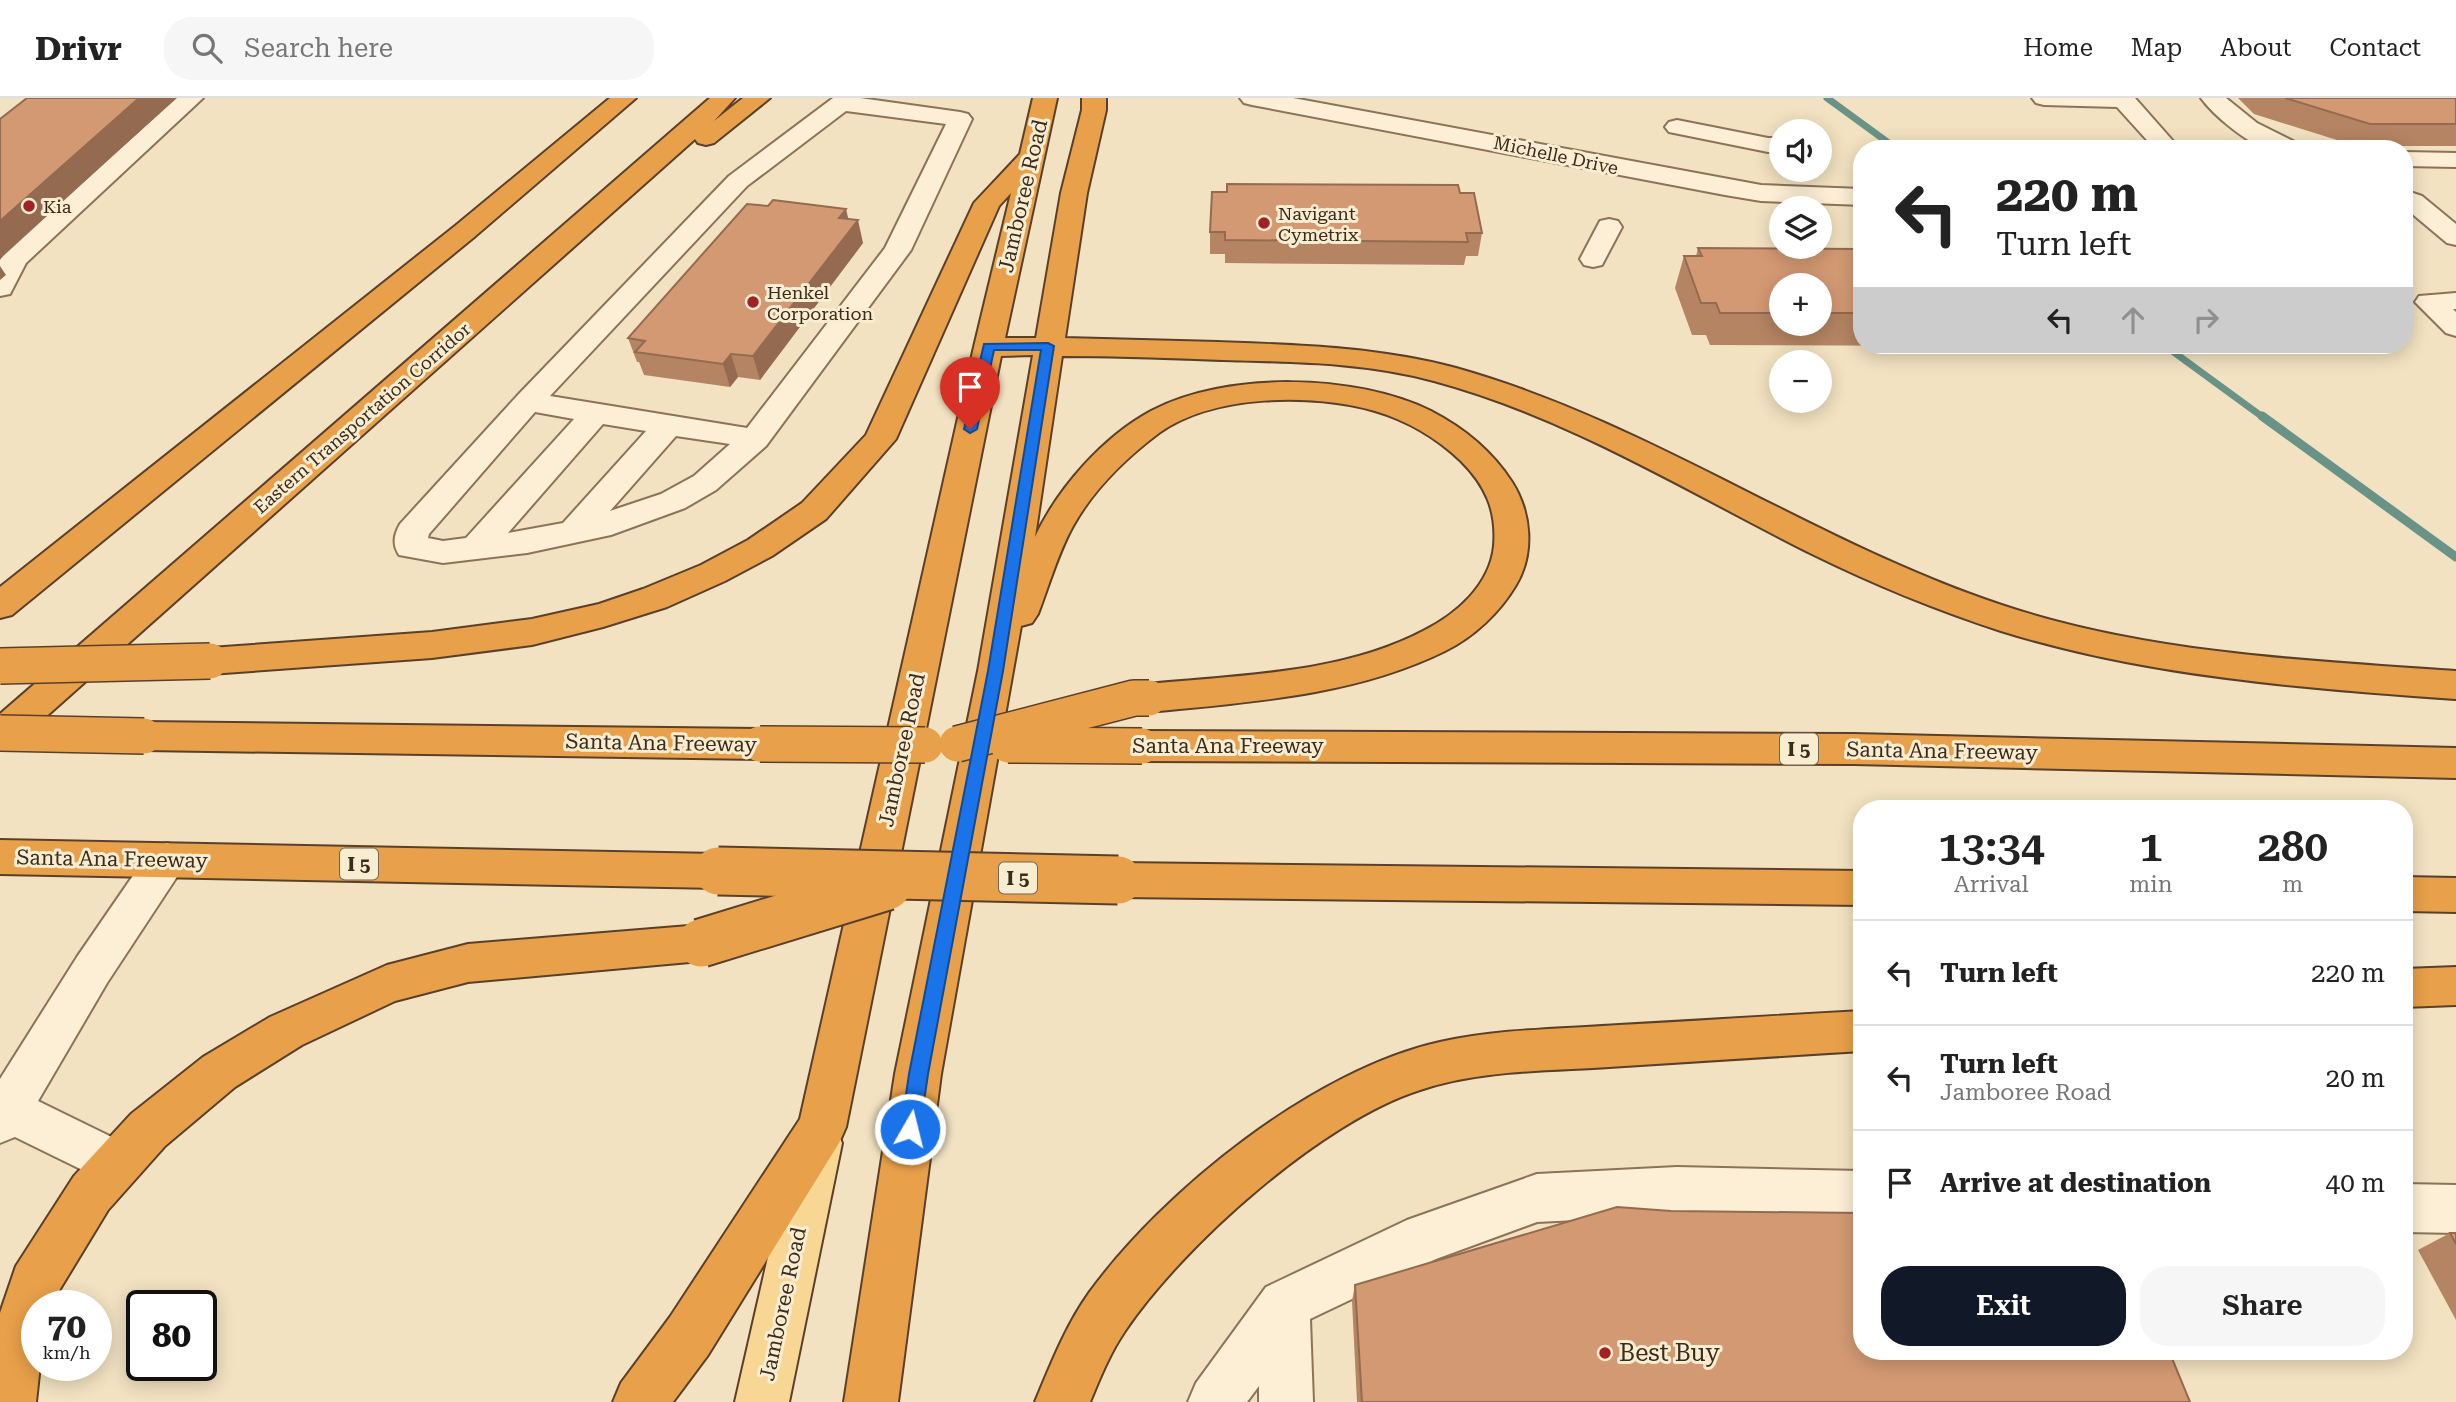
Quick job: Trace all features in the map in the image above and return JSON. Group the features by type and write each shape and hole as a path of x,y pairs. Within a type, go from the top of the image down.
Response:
{"highway":[{"path":"0,606 464,232 624,98"},
{"name":"Eastern Transportation Corridor","path":"0,735 696,125 723,98"},
{"path":"587,221 662,172 758,98"},
{"name":"Jamboree Road","path":"822,1127 988,347 1045,98"},
{"path":"871,1402 918,1074 996,671 1074,193 1094,110 1094,98"},
{"path":"0,666 210,661 432,645 532,632 603,615 655,598 713,573 760,548 814,511 880,439 987,203 1030,158"},
{"path":"988,347 1048,346 1327,354 1443,373 1498,390 1563,416 1865,565 1950,601 2064,637 2185,661 2274,673 2456,685"},
{"path":"957,744 1134,698 1325,677 1384,662 1438,639 1484,604 1507,570 1512,531 1504,493 1475,458 1437,427 1387,405 1349,396 1300,390 1225,398 1183,409 1162,417 1106,461 1058,525 996,671"},
{"name":"Santa Ana Freeway","path":"0,735 760,744 1854,749 2456,763"},
{"name":"Santa Ana Freeway","path":"0,857 918,877 1853,888"},
{"path":"9,1402 14,1356 34,1284 91,1193 148,1130 219,1072 286,1031 387,984 468,962 701,943 918,877"},
{"path":"2413,894 2456,895"},
{"path":"2413,988 2456,986"},
{"path":"1062,1402 1106,1314 1153,1258 1205,1205 1278,1144 1350,1099 1414,1071 1480,1055 1853,1032"},
{"path":"640,1402 690,1336 822,1127"}],"main road":[{"name":"Jamboree Road","path":"762,1402 822,1127"}],"street":[{"path":"0,288 14,259 191,98"},
{"name":"Michelle Drive","path":"1252,98 1749,191 1853,197"},
{"path":"2044,98 2123,99 2160,140"},
{"path":"2213,98 2237,122 2268,140"},
{"path":"845,100 960,119 898,250 755,439 705,482 673,501 599,527 527,542 443,552 411,547 412,532 528,402 738,181 845,100"},
{"path":"1676,127 1769,145"},
{"path":"2413,159 2456,160"},
{"path":"2413,201 2456,202"},
{"path":"2413,204 2456,237"},
{"path":"1593,259 1609,227"},
{"path":"2456,301 2429,302 2456,327"},
{"path":"528,402 755,439"},
{"path":"477,547 596,413"},
{"path":"574,532 668,425"},
{"path":"117,1164 4,1116 92,970 167,860"},
{"path":"1215,1402 1284,1305 1424,1238 1537,1198 1677,1191 1853,1195"},
{"path":"2413,1208 2456,1209"},
{"path":"1284,1305 1286,1402"}],"building":[{"path":"27,98 139,98 0,221 0,119"},
{"path":"2285,98 2454,98 2456,124 2370,124"},
{"path":"1227,184 1458,185 1460,193 1474,193 1482,233 1466,233 1468,242 1225,240 1225,232 1210,232 1212,192 1227,192"},
{"name":"Henkel Corporation","path":"773,200 846,209 839,218 858,220 753,356 731,354 723,364 635,352 645,341 628,338 747,204 768,206"},
{"path":"1698,248 1769,248 1769,259 1832,259 1832,249 1853,249 1853,313 1832,313 1832,273 1769,273 1769,313 1720,313 1716,303 1701,303 1684,256 1702,256"},
{"name":"Best Buy","path":"1617,1207 1671,1211 1853,1213 1853,1360 2173,1360 2190,1402 1362,1402 1355,1285"},
{"path":"2450,1233 2456,1233 2456,1244"}],"waterway":[{"path":"1827,98 1885,140"},
{"path":"2176,354 2264,418"},
{"path":"2262,416 2456,557"}],"place":[{"name":"Kia","path":"29,206"},
{"name":"Navigant Cymetrix","path":"1264,223"},
{"name":"Henkel Corporation","path":"753,302"},
{"name":"Best Buy","path":"1605,1353"}],"route":[{"path":"910,1129 918,1074 996,671 1048,346 988,347 970,429"}]}
